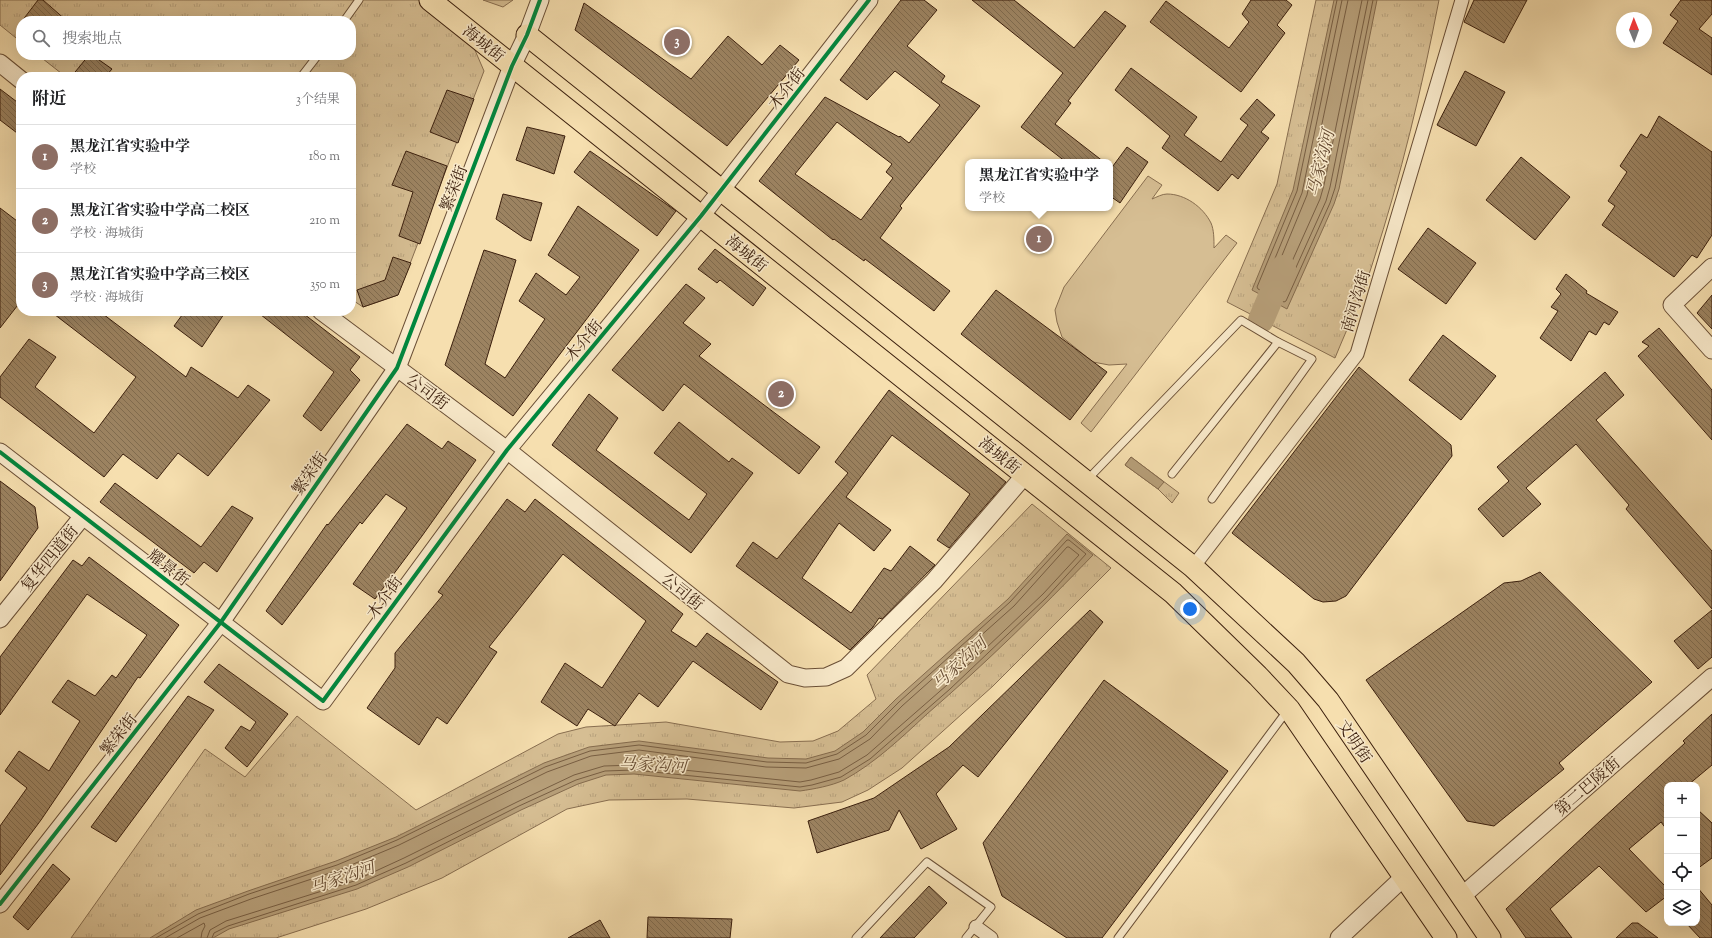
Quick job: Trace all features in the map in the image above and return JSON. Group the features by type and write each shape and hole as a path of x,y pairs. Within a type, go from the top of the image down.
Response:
{"main road":[{"name":"海城街","path":"430,0 1173,593 1258,676 1289,709"},
{"name":"海城街","path":"527,34 1193,567"},
{"name":"文明街","path":"1193,567 1296,663 1328,700 1490,938"},
{"path":"1289,709 1446,938"}],"street":[{"name":"繁荣街","path":"0,904 221,622 397,368 512,66 527,34 540,0"},
{"name":"木介街","path":"323,701 507,450 722,190 869,0"},
{"name":"南河沟街","path":"1193,567 1356,354 1462,0"},
{"path":"0,63 16,76"},
{"path":"1712,267 1672,305 1712,350"},
{"name":"公司街","path":"327,316 507,450 788,674 805,678 826,677 846,668 934,581 1025,475"},
{"name":"耀景街","path":"0,452 323,701"},
{"name":"复华四道街","path":"0,619 83,516"},
{"name":"第二巴陵街","path":"1462,896 1712,677"},
{"path":"1339,938 1404,877"},
{"path":"976,927 991,938"}],"lane":[{"path":"348,16 359,0"},
{"path":"306,72 314,60"},
{"path":"1086,481 1241,320 1278,342 1312,359 1212,498"},
{"path":"1172,474 1278,342"},
{"path":"1118,938 1289,709"},
{"path":"856,938 927,862 991,907 966,938"}],"green space":[{"path":"0,0 421,0 471,41 484,71 398,295 363,307 356,302 356,72 60,72 44,60 356,60 356,16 16,16 16,38 0,25"},
{"path":"483,0 513,0 503,7"},
{"path":"1316,0 1439,0 1418,99 1393,197 1369,274 1335,358 1227,302 1277,184"},
{"path":"1148,176 1162,185 1152,199 1163,194 1180,196 1193,202 1208,217 1214,235 1214,248 1226,235 1237,243 1091,432 1081,423 1127,364 1109,365 1093,362 1062,337 1055,310 1064,287"},
{"path":"1131,457 1179,493 1172,503 1158,489 1125,465"},
{"path":"1032,504 1111,568 993,686 902,768 868,790 842,802 794,808 687,799 609,800 567,809 442,878 366,909 276,938 71,938 205,749 245,777 297,716 416,810 558,734 586,727 666,722 780,742 813,741 838,731 876,699 867,675"}],"water":[{"path":"1334,0 1377,0 1339,189 1334,204 1287,309 1252,290 1293,190"},
{"path":"1131,457 1164,482 1158,489 1125,465"},
{"path":"1067,534 1093,555 970,676 887,750 844,780 828,786 800,791 634,774 606,775 578,784 521,810 408,867 357,889 229,929 213,938 150,938 196,910 336,861 396,837 544,763 589,747 639,741 768,758 806,759 835,751 863,732 896,699 1008,599"}],"building":[{"path":"38,0 43,0 61,16 26,16"},
{"path":"901,0 924,0 937,10 907,46 945,76 941,82 980,106 900,206 902,208 880,238 950,291 934,311 865,259 864,261 834,239 833,240 759,181 825,97 899,137 900,136 909,143 940,105 895,71 867,100 840,80","holes":["837,122 892,164 886,172 893,178 861,220 795,174"]},
{"path":"972,0 1014,0 1074,48 1105,11 1126,26 1068,101 1071,103 1055,124 1100,159 1062,159 1021,127 1063,73"},
{"path":"1251,0 1286,0 1292,5 1277,25 1285,33 1241,92 1150,22 1166,1 1229,48 1249,22 1242,14"},
{"path":"1474,0 1527,0 1504,43 1464,22"},
{"path":"1681,0 1712,0 1712,14 1699,29 1712,38 1712,75 1663,43 1678,21 1670,15"},
{"path":"584,3 691,79 728,36 762,65 780,45 799,60 727,146 575,30"},
{"path":"85,60 99,60 112,69 109,72 75,72"},
{"path":"1131,68 1197,117 1184,135 1221,162 1248,125 1240,119 1257,99 1275,115 1261,132 1269,138 1238,179 1232,174 1218,191 1162,148 1170,136 1115,90"},
{"path":"1465,71 1505,92 1476,146 1437,125"},
{"path":"0,89 16,101 16,132 0,120"},
{"path":"447,90 474,99 458,143 430,132"},
{"path":"1659,116 1712,152 1712,235 1697,258 1692,255 1674,277 1602,225 1615,206 1608,201 1627,172 1620,166 1641,134 1647,138"},
{"path":"527,127 565,136 554,174 516,160"},
{"path":"1127,147 1148,162 1120,203 1113,198 1113,166"},
{"path":"406,151 447,166 420,244 399,236 413,192 392,185"},
{"path":"590,151 676,211 657,236 574,172"},
{"path":"1521,157 1570,197 1535,240 1486,200"},
{"path":"503,194 542,203 531,241 496,219"},
{"path":"578,206 639,250 513,416 445,365 484,250 516,260 485,364 505,378 545,319 519,301 536,273 566,295 580,277 548,255"},
{"path":"0,208 16,220 16,307 0,328"},
{"path":"1428,228 1476,263 1446,304 1398,269"},
{"path":"715,249 766,288 753,306 720,280 717,283 698,269"},
{"path":"393,257 411,263 398,295 363,307 357,290 385,280"},
{"path":"1566,274 1587,291 1586,293 1618,312 1609,325 1604,322 1596,335 1589,331 1571,361 1540,338 1558,311 1551,307 1561,294 1556,289"},
{"path":"686,284 705,298 683,323 711,344 699,356 820,447 799,474 684,384 663,411 612,370"},
{"path":"996,290 1107,372 1070,420 961,334"},
{"path":"1712,295 1712,329 1697,313"},
{"path":"57,316 106,316 186,377 191,367 238,398 248,385 270,400 208,476 178,453 157,479 123,454 104,477 0,397 0,377 29,339 56,357 35,387 94,433 136,377"},
{"path":"181,316 223,316 202,347 174,326"},
{"path":"262,316 307,316 360,357 350,370 360,380 321,431 303,416 334,372"},
{"path":"1659,328 1712,390 1712,440 1638,356 1649,346 1642,342"},
{"path":"1443,335 1496,376 1461,420 1409,380"},
{"path":"1359,367 1451,445 1452,456 1346,596 1336,601 1323,602 1314,599 1232,533"},
{"path":"1605,372 1624,395 1596,420 1712,551 1712,609 1626,509 1629,505 1576,444 1526,488 1541,504 1503,537 1478,509 1509,481 1497,467"},
{"path":"889,390 1006,482 949,548 937,540 970,494 892,435 846,497 891,530 874,551 839,523 802,578 851,613 884,568 891,571 910,546 935,565 882,619 879,618 873,627 850,650 736,566 753,542 777,559 848,473 835,462"},
{"path":"589,394 618,418 596,450 689,520 707,494 654,453 679,422 729,462 732,458 753,473 691,553 552,445"},
{"path":"407,424 442,449 448,441 476,460 375,599 353,584 407,508 386,494 362,524 360,522 282,625 266,611 327,524 328,525"},
{"path":"0,481 35,507 38,528 0,581"},
{"path":"115,483 201,547 232,506 253,518 217,572 204,562 194,573 100,502"},
{"path":"507,499 525,512 535,499 683,614 671,631 696,647 707,633 778,682 761,710 693,661 658,707 639,693 615,726 588,709 577,726 541,702 565,663 602,688 646,621 563,554 489,647 497,652 447,724 437,717 419,745 367,708 395,668 395,653 443,595 438,592"},
{"path":"89,557 179,625 140,678 138,677 41,820 0,875 0,826 27,788 5,771 19,751 49,771 80,721 52,702 68,680 95,696 112,675 116,678 147,635 87,594 0,715 0,657 73,560 82,566"},
{"path":"1540,572 1652,682 1559,763 1564,769 1494,826 1467,821 1366,680 1504,583 1521,581"},
{"path":"1090,610 1103,622 978,777 963,765 936,794 957,829 921,849 899,810 889,830 817,853 808,821 874,798 949,747"},
{"path":"1712,610 1712,657 1698,669 1674,641"},
{"path":"219,664 288,714 247,767 225,748 241,726 250,731 256,722 204,682"},
{"path":"1104,680 1228,771 1102,938 1067,938 1002,896 983,843"},
{"path":"188,696 214,710 116,842 91,827"},
{"path":"1712,714 1712,765 1692,782 1664,782 1664,826 1661,822 1629,849 1664,885 1664,898 1646,912 1599,866 1550,909 1572,938 1526,938 1506,909 1685,743 1683,741"},
{"path":"1700,812 1712,823 1712,858 1700,867"},
{"path":"53,864 70,879 28,930 13,917"},
{"path":"929,886 947,903 914,938 880,938"},
{"path":"1700,891 1712,905 1712,938 1700,938 1689,926 1700,926"},
{"path":"648,917 732,919 730,938 647,938"},
{"path":"600,920 610,938 568,938"},
{"path":"1632,923 1638,923 1658,938 1616,938"}],"waterway":[{"name":"马家沟河","path":"1261,320 1283,268"}],"cycle path":[{"path":"0,904 221,622 397,368 512,66 527,35 540,0"},
{"path":"0,452 323,701 507,450 701,216 869,0"}],"place":[{"name":"黑龙江省实验中学高三校区","path":"677,42"},
{"name":"黑龙江省实验中学","path":"1039,239"},
{"name":"黑龙江省实验中学高二校区","path":"781,394"}]}
